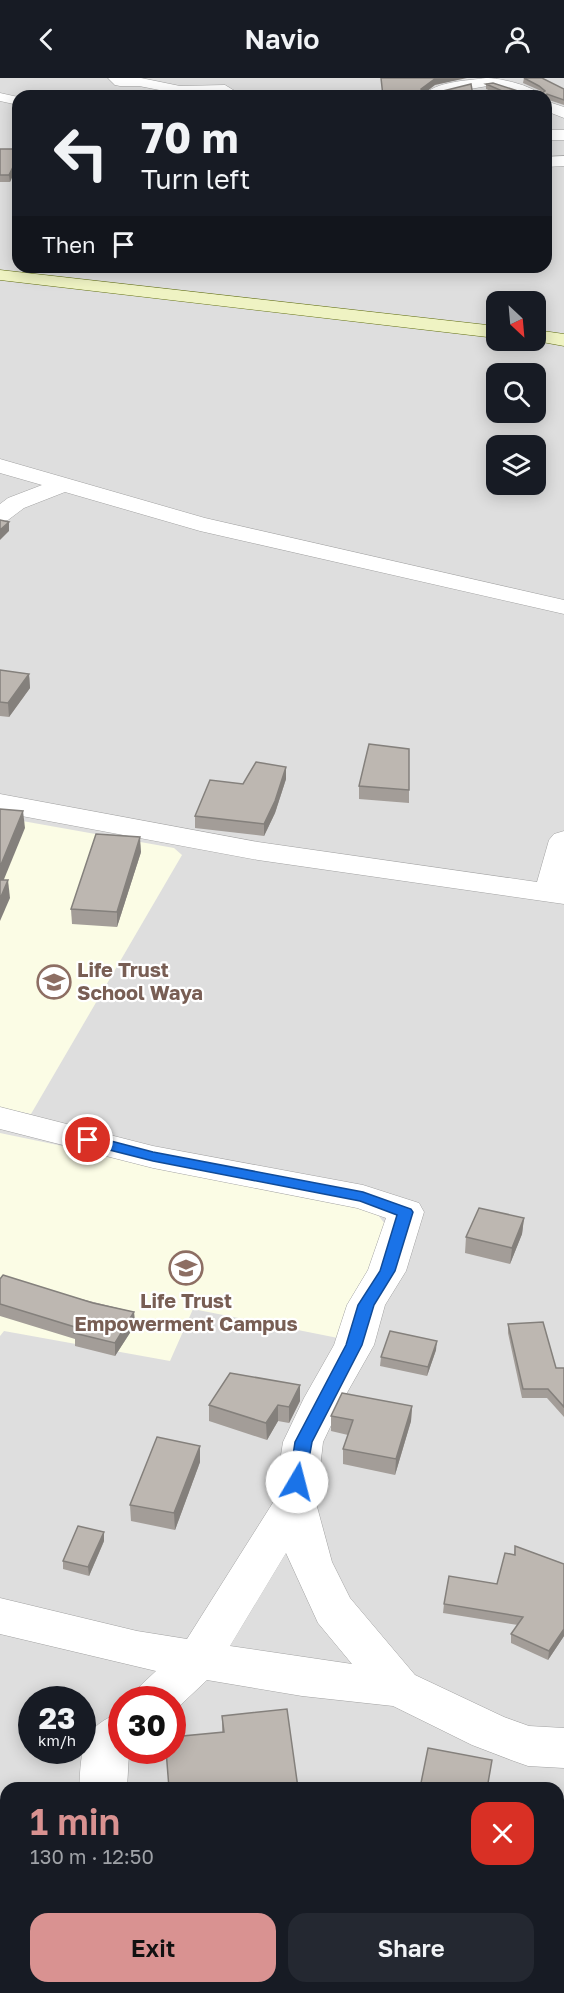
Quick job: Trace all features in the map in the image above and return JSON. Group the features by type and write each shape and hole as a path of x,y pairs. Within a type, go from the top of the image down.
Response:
{"street":[{"path":"115,78 120,82 143,82 180,90 227,90"},
{"path":"445,90 494,79 526,90"},
{"path":"0,275 486,331"},
{"path":"546,337 564,340"},
{"path":"0,466 200,524 564,607"},
{"path":"0,515 16,503 65,484"},
{"path":"0,803 258,851 557,894 564,840"},
{"path":"0,1118 153,1157 363,1197 406,1212 387,1271 366,1305 354,1345 303,1442 295,1503 310,1562 334,1610 399,1688"},
{"path":"171,1686 198,1660 295,1503"},
{"path":"0,1616 137,1649 302,1677 399,1688 488,1731 528,1746 564,1748"},
{"path":"104,1782 106,1746 108,1744"}],"shaded area":[{"path":"0,78 564,78 564,1782 0,1782"},
{"name":"Life Trust School Waya","path":"0,817 174,848 182,855 31,1114 0,1108"},
{"name":"Life Trust Empowerment Campus","path":"0,1133 375,1211 388,1228 343,1339 193,1309 170,1361 4,1331 0,1336"}],"building":[{"path":"381,78 436,78 422,90 382,90"},
{"path":"524,78 542,78 564,89 564,100 552,96 552,90 544,90"},
{"path":"493,83 515,90 500,90 486,84"},
{"path":"471,84 472,90 447,90"},
{"path":"0,149 12,149 12,169 9,175 0,175"},
{"path":"0,520 9,522 0,530"},
{"path":"0,670 29,674 8,703 0,702"},
{"path":"369,744 409,749 409,790 359,786"},
{"path":"256,762 286,767 275,801 264,824 195,816 210,780 243,784"},
{"path":"0,809 23,811 0,867"},
{"path":"96,834 140,837 117,912 71,909"},
{"path":"0,880 8,880 0,899"},
{"path":"479,1208 524,1218 512,1248 466,1237"},
{"path":"3,1275 93,1303 134,1312 115,1343 74,1333 78,1328 0,1304 0,1279"},
{"path":"543,1322 556,1368 564,1368 564,1407 548,1389 523,1389 508,1324"},
{"path":"390,1331 437,1341 428,1367 381,1357"},
{"path":"230,1373 300,1385 289,1407 278,1405 266,1423 209,1405"},
{"path":"342,1393 412,1406 396,1459 343,1449 353,1420 331,1416"},
{"path":"157,1437 200,1446 174,1513 130,1505"},
{"path":"78,1526 104,1532 88,1567 63,1561"},
{"path":"515,1546 564,1564 564,1629 549,1651 511,1634 523,1617 444,1604 449,1576 497,1584 505,1553 515,1555"},
{"path":"287,1709 297,1782 169,1782 167,1764 186,1764 186,1736 224,1732 222,1716"},
{"path":"428,1748 492,1760 488,1782 421,1782"}],"place":[{"name":"Life Trust School Waya","path":"54,982"},
{"name":"Life Trust Empowerment Campus","path":"186,1268"}],"route":[{"path":"88,1140 153,1157 363,1197 406,1212 395,1251 387,1271 366,1305 354,1345 324,1398 303,1442 297,1482"}]}
